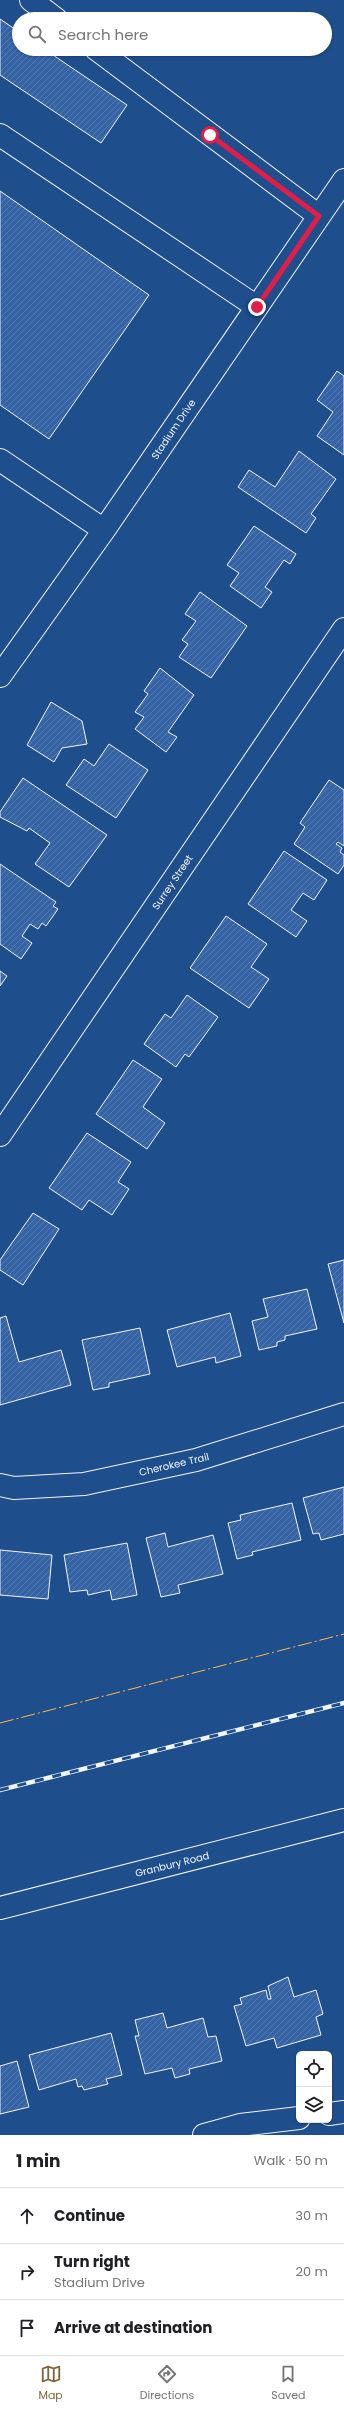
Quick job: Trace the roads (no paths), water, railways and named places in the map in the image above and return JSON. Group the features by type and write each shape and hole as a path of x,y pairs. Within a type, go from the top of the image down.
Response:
{"street":[{"path":"31,0 47,12"},
{"path":"105,56 319,216"},
{"path":"0,135 257,307"},
{"name":"Stadium Drive","path":"2,670 104,530 344,180"},
{"path":"0,460 104,530"},
{"name":"Surrey Street","path":"0,1135 344,629"},
{"name":"Cherokee Trail","path":"0,1485 14,1488 84,1484 196,1460 344,1414"},
{"name":"Granbury Road","path":"0,1908 344,1820"},
{"path":"332,2114 344,2112"},
{"path":"204,2135 240,2125 296,2118"}],"railway":[{"path":"0,1790 344,1703"}]}
